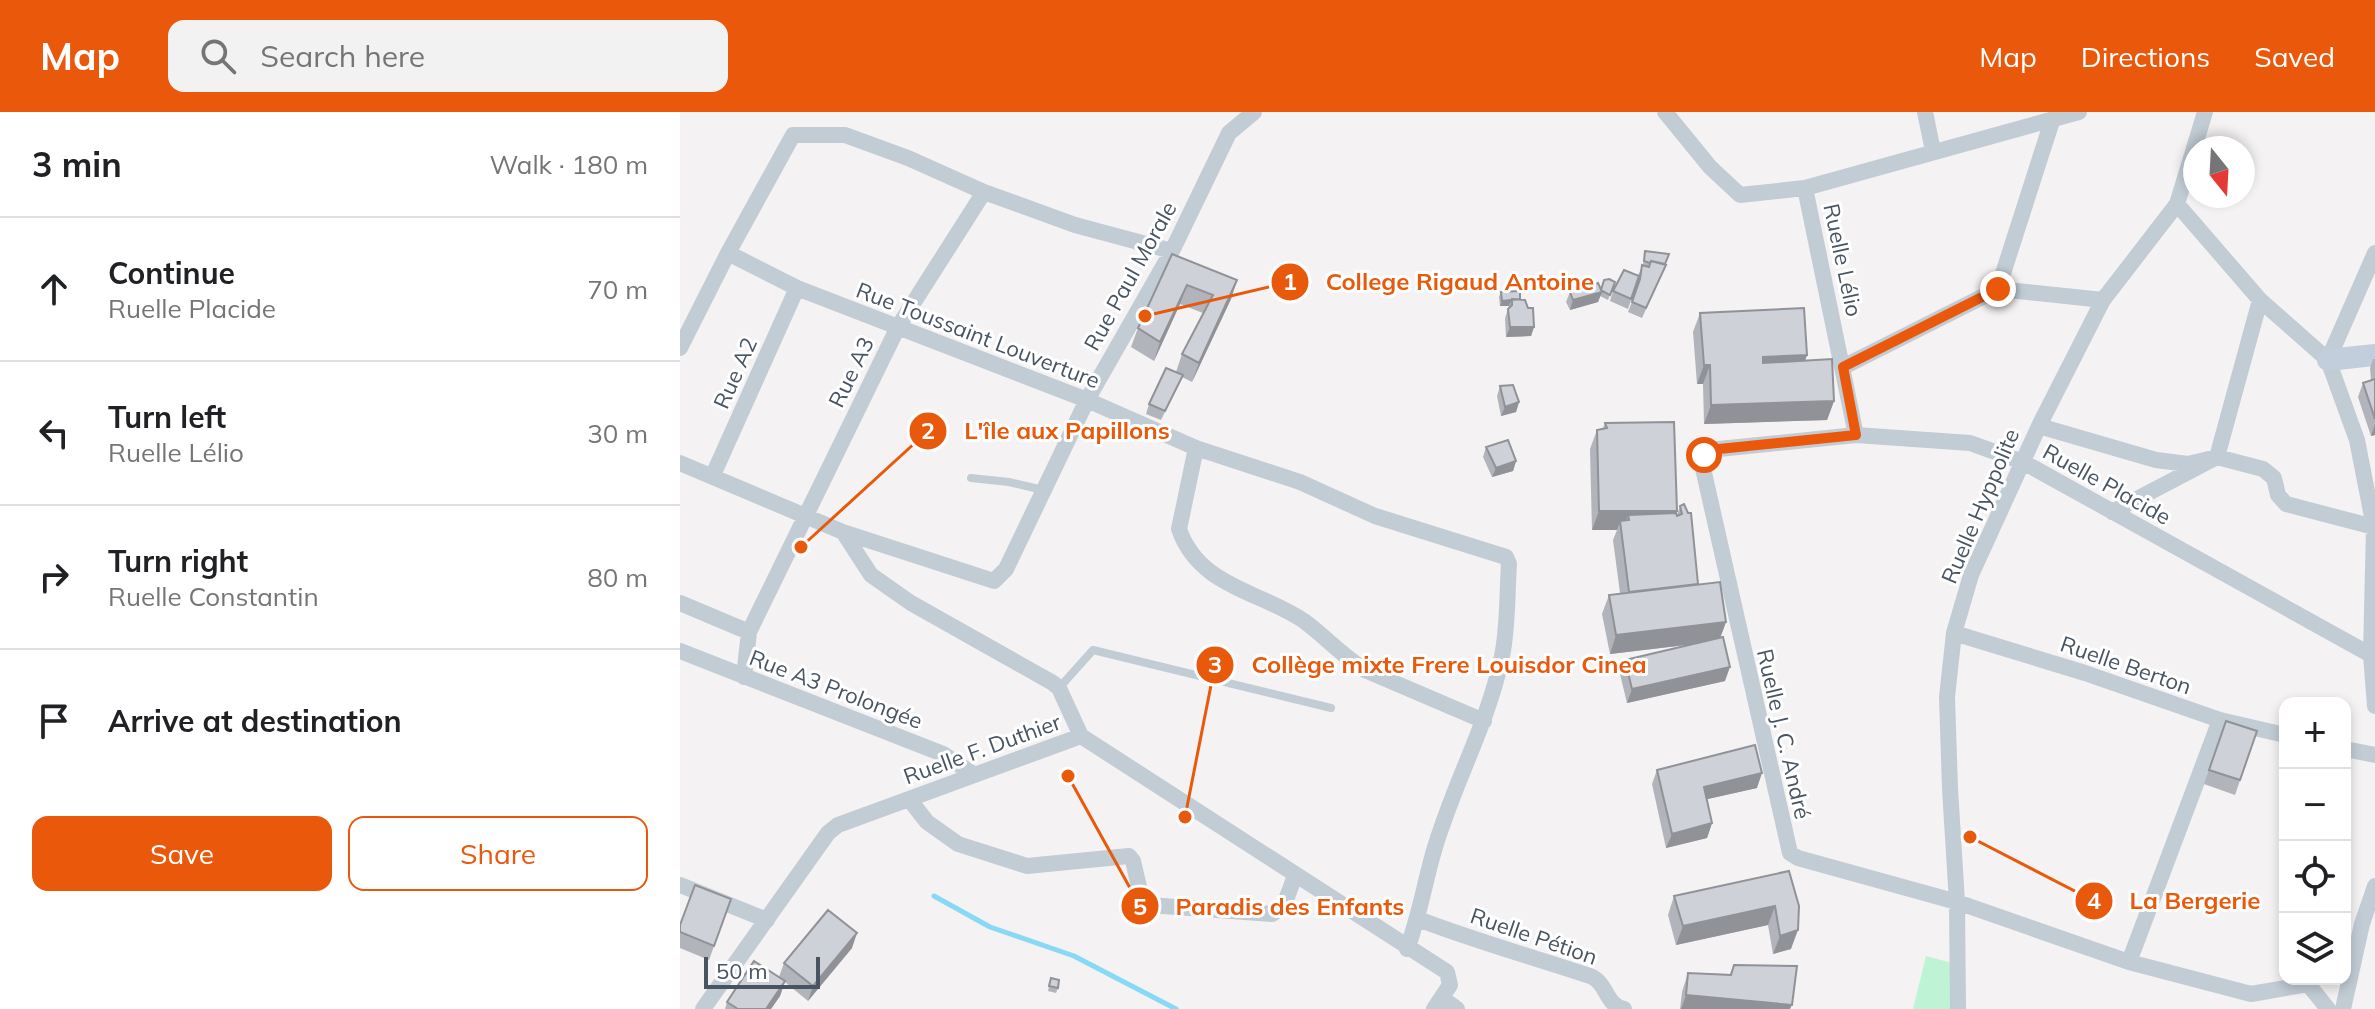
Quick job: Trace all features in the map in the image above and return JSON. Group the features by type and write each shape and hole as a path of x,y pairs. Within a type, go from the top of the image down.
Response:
{"street":[{"name":"Rue Paul Morale","path":"843,532 994,581 1006,569 1087,400 1172,251 1229,133 1254,112"},
{"path":"1665,112 1710,167 1740,195 1805,188 2079,112"},
{"path":"1925,112 1933,151"},
{"name":"Ruelle Hyppolite","path":"1958,1009 1957,902 1947,697 1954,633 1971,575 2039,426 2103,300 2177,204 2205,112"},
{"path":"1998,289 2052,121"},
{"path":"680,348 793,135 845,135 908,158 984,192 1075,225 1172,251"},
{"name":"Ruelle Lélio","path":"1805,188 1856,435"},
{"name":"Rue A3","path":"744,677 749,632 898,327 984,192"},
{"path":"2177,204 2260,300 2328,360 2357,440 2374,527 2371,655 2375,706"},
{"name":"Rue Toussaint Louverture","path":"728,253 797,288 1087,400 1196,448 1300,482 1375,516 1506,557 1509,564 1503,655 1484,721 1433,854 1418,919 1407,949"},
{"path":"2328,360 2375,253"},
{"name":"Rue A2","path":"713,475 797,288"},
{"path":"1843,367 1998,289 2103,300"},
{"path":"2112,512 2217,457 2260,300"},
{"path":"2328,360 2375,355"},
{"path":"2039,426 2156,460 2188,464 2217,457 2263,469 2274,478 2278,495 2286,504 2374,527"},
{"name":"Ruelle Placide","path":"1704,455 1709,450 1856,435 1970,443 2023,462 2371,655"},
{"path":"1196,448 1179,529 1182,538 1208,572 1305,622 1367,671 1484,721"},
{"name":"Ruelle J. C. André","path":"1704,455 1702,464 1790,853 1798,858 1957,902"},
{"path":"680,463 843,532 871,575 911,603 1059,688 1081,736"},
{"path":"680,603 749,632"},
{"name":"Ruelle Berton","path":"1954,633 2085,673 2220,720 2279,734"},
{"name":"Rue A3 Prolongée","path":"680,651 943,754 973,774"},
{"path":"2129,962 2220,720"},
{"name":"Ruelle F. Duthier","path":"703,1009 828,833 838,825 1081,736 1447,972 1450,985 1438,1003"},
{"path":"2351,750 2375,755"},
{"path":"909,799 927,822 958,844 1027,866 1129,856 1133,861 1142,900 1149,905 1272,914 1284,905 1295,876"},
{"path":"680,885 767,920"},
{"path":"2343,1009 2362,924 2375,886"},
{"path":"1957,902 2129,962 2251,994 2295,985"},
{"name":"Ruelle Pétion","path":"1418,919 1480,943 1595,978 1613,1004 1624,1009"},
{"path":"2351,936 2362,924"},
{"path":"2312,985 2328,1009"},
{"path":"1438,1003 1457,1009"}],"lane":[{"path":"971,478 1043,490"},
{"path":"1059,688 1093,650 1331,708"}],"green space":[{"path":"1926,956 1952,963 1952,1009 1913,1009"}],"building":[{"path":"1645,251 1669,254 1665,264 1650,263 1644,261"},
{"path":"1172,254 1237,280 1199,363 1182,354 1213,295 1187,285 1160,342 1138,328"},
{"path":"1651,261 1666,265 1646,308 1632,302 1642,265 1649,267"},
{"path":"1624,270 1639,276 1631,299 1613,291"},
{"path":"1604,280 1615,282 1610,295 1601,290"},
{"path":"1598,283 1602,292 1573,300 1570,292"},
{"path":"1520,291 1520,299 1502,301 1501,292"},
{"path":"1512,299 1525,300 1528,308 1533,308 1534,327 1510,327 1508,309"},
{"path":"1804,308 1807,355 1763,357 1763,363 1832,359 1834,401 1711,405 1710,365 1704,365 1700,313"},
{"path":"1166,368 1183,375 1165,411 1149,404"},
{"path":"2375,379 2375,419 2363,383"},
{"path":"1513,385 1519,402 1505,407 1500,386"},
{"path":"1674,422 1677,511 1599,511 1597,430 1607,428 1605,423"},
{"path":"1508,440 1516,461 1496,468 1486,447"},
{"path":"1684,504 1691,513 1698,584 1629,592 1620,521 1629,520 1628,515 1676,513 1677,516 1682,514 1680,506"},
{"path":"1720,582 1726,622 1616,635 1609,595"},
{"path":"1723,637 1730,667 1632,689 1625,660"},
{"path":"2226,721 2257,731 2240,780 2209,770"},
{"path":"1755,745 1762,773 1704,787 1712,823 1672,834 1657,770"},
{"path":"1789,871 1799,906 1798,930 1780,936 1775,906 1683,926 1674,896"},
{"path":"695,885 731,899 714,946 680,932"},
{"path":"828,910 857,933 813,986 784,963"},
{"path":"754,961 785,981 766,1009 738,1009 727,1002"},
{"path":"1734,965 1797,966 1792,1005 1686,995 1688,973 1731,975"},
{"path":"1051,978 1059,980 1058,988 1049,986"}],"waterway":[{"path":"934,896 990,927 1074,956 1176,1009"}],"place":[{"name":"College Rigaud Antoine","path":"1145,316"},
{"name":"L'île aux Papillons","path":"801,547"},
{"name":"Paradis des Enfants","path":"1068,776"},
{"name":"Collège mixte Frere Louisdor Cinea","path":"1185,817"},
{"name":"La Bergerie","path":"1970,837"}],"route":[{"path":"1704,455 1709,450 1856,435 1843,367 1998,289"}]}
